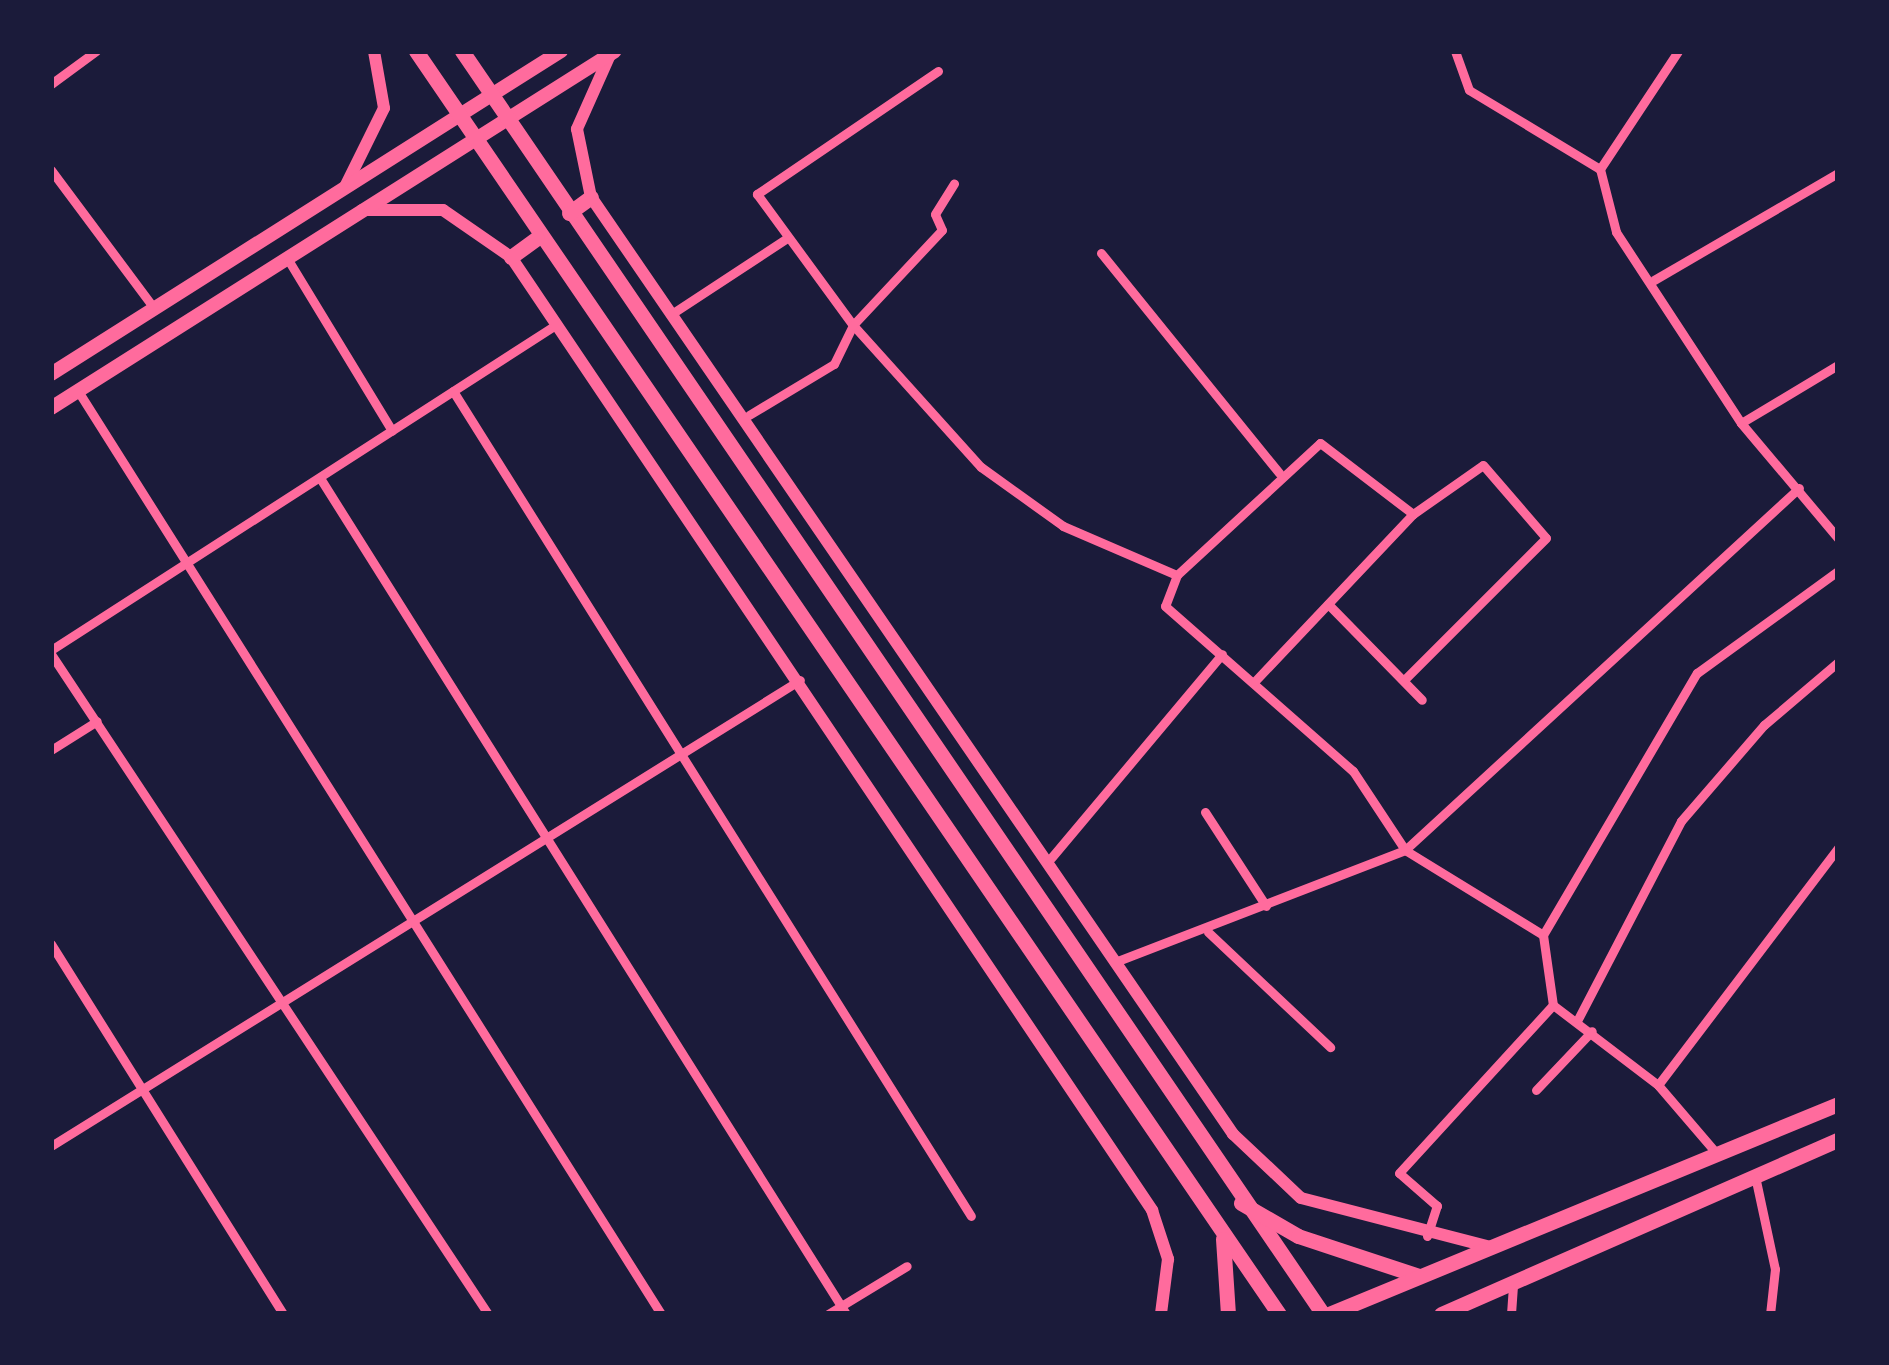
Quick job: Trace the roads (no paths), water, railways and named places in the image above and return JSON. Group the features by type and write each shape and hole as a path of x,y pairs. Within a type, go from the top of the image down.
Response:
{"main road":[{"path":"416,51 537,238 1279,1314"},
{"path":"462,51 1241,1203 1326,1314 1838,1104"},
{"path":"51,374 561,51"},
{"path":"51,408 505,116 614,52"},
{"path":"569,213 592,196"},
{"path":"512,257 537,238"},
{"path":"1444,1313 1838,1140"},
{"path":"1241,1203 1298,1236 1419,1276"},
{"path":"1223,1239 1228,1314"}],"street":[{"path":"51,84 96,51"},
{"path":"345,187 384,108 374,51"},
{"path":"1455,51 1469,90 1600,169 1616,232 1654,280 1741,422 1836,530"},
{"path":"1461,68 1471,51"},
{"path":"1600,169 1678,51"},
{"path":"614,52 577,129 592,196 749,415 1052,858 1115,962 1272,1174 1347,1217 1491,1247"},
{"path":"938,71 757,194 853,325 981,467 1063,526 1177,574"},
{"path":"51,170 154,308"},
{"path":"1654,280 1838,173"},
{"path":"749,415 834,364 853,325 942,230 934,214 954,183"},
{"path":"355,211 443,210 512,257 1152,1210 1168,1258 1161,1314"},
{"path":"676,311 787,238"},
{"path":"1101,253 1279,473"},
{"path":"287,258 392,431"},
{"path":"482,1312 51,652 557,323"},
{"path":"1741,422 1838,365"},
{"path":"78,391 661,1314"},
{"path":"453,391 971,1216"},
{"path":"1413,514 1328,444 1279,473 1177,574 1165,606 1353,772 1405,850 1543,935"},
{"path":"1255,681 1413,514 1483,465 1546,538 1404,680"},
{"path":"320,478 843,1310"},
{"path":"1115,962 1208,932 1405,850 1798,488"},
{"path":"1553,1005 1543,935 1696,673 1838,572"},
{"path":"1328,604 1422,700"},
{"path":"1052,858 1222,654"},
{"path":"1578,1019 1681,821 1764,724 1838,662"},
{"path":"51,1146 800,680"},
{"path":"51,750 97,721"},
{"path":"1205,812 1266,906"},
{"path":"1658,1085 1838,848"},
{"path":"1208,932 1330,1047"},
{"path":"51,944 138,1089 284,1314"},
{"path":"1553,1005 1578,1019 1658,1085 1718,1155"},
{"path":"1426,1236 1437,1206 1399,1173 1553,1005"},
{"path":"1536,1090 1592,1031"},
{"path":"1755,1176 1774,1269 1769,1314"},
{"path":"828,1314 843,1310 907,1266"},
{"path":"1511,1314 1513,1279"}]}
